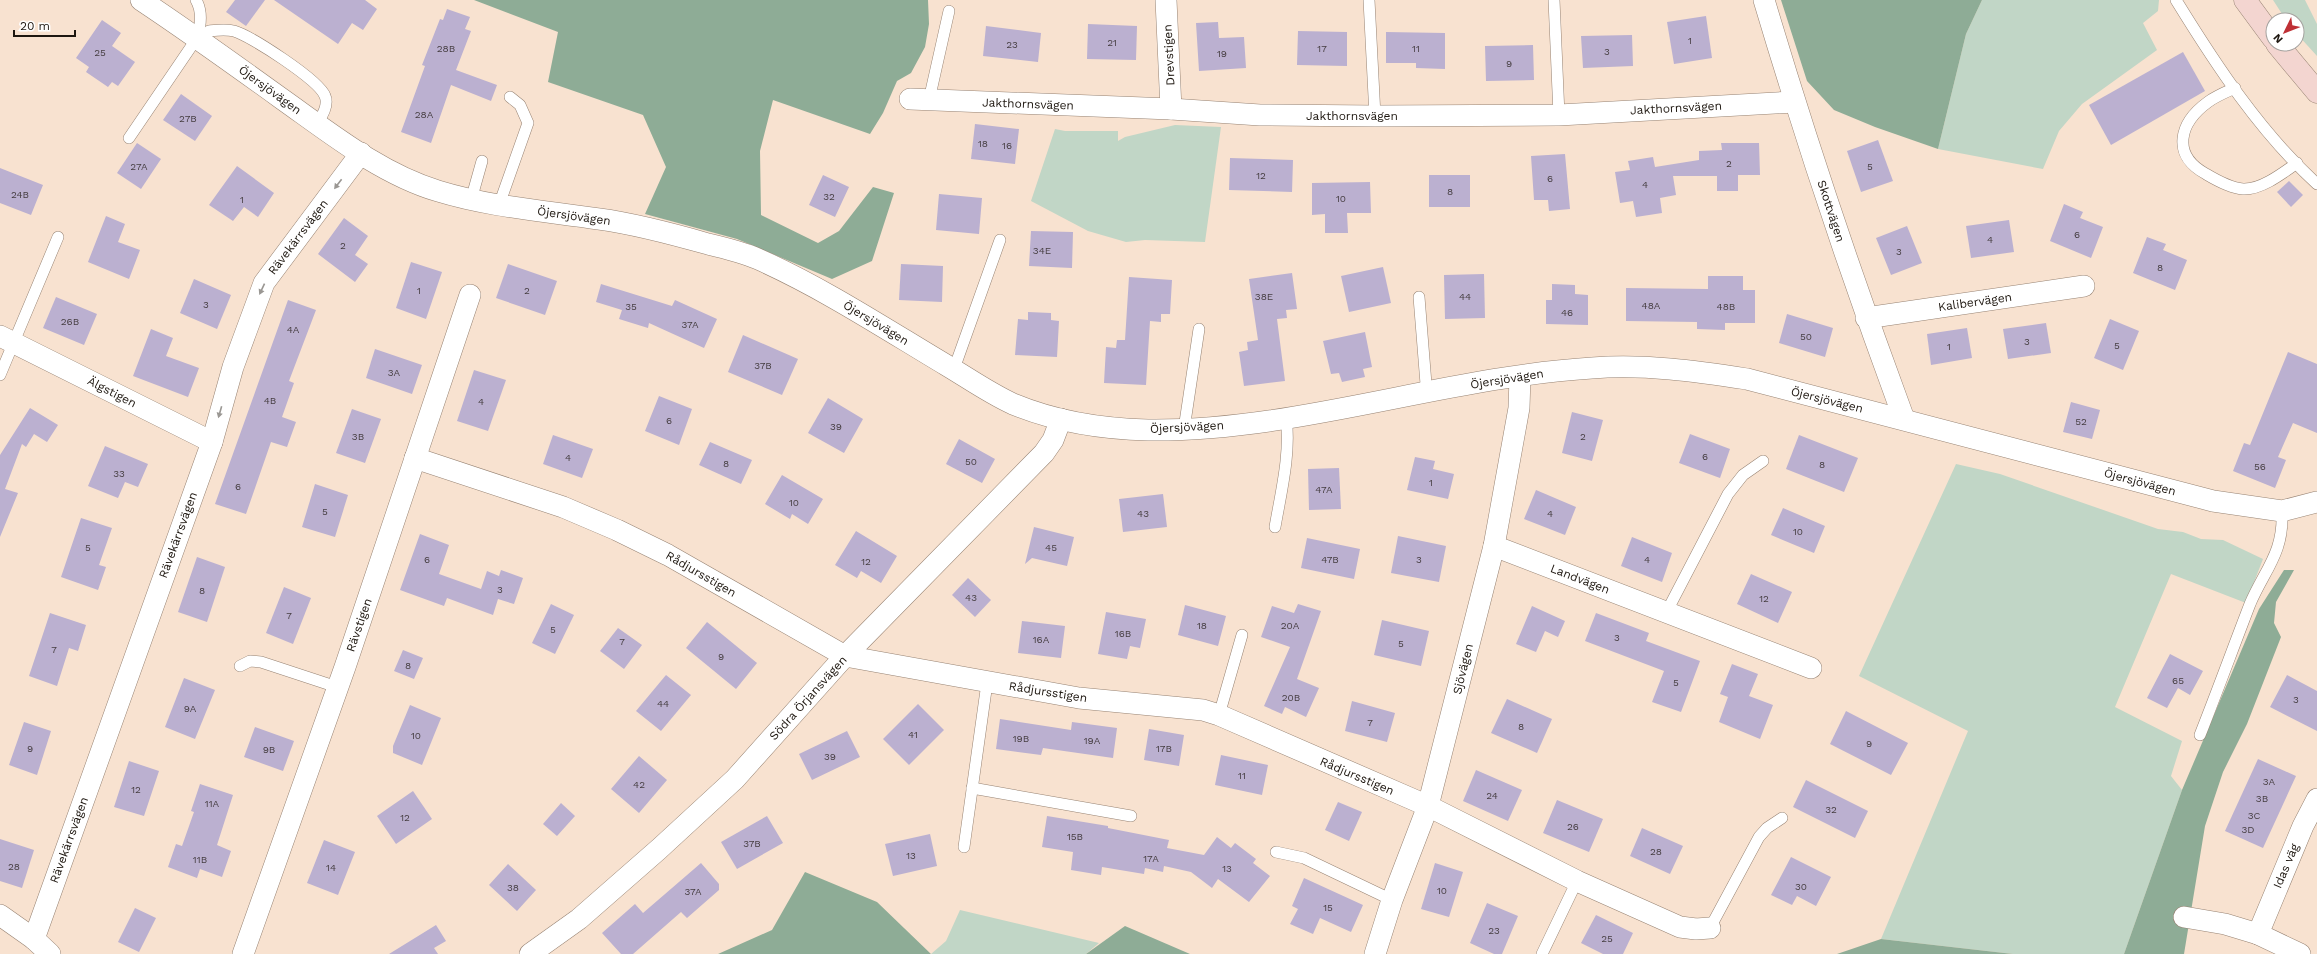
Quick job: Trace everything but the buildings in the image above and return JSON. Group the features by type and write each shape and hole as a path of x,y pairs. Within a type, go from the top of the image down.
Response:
{"street":[{"name":"Öjersjövägen","path":"141,0 200,40 317,124 361,153 410,181 471,200 605,219 692,239 753,256 838,300 1010,402 1061,419 1110,427 1146,430 1184,429 1286,417 1430,391 1590,368 1637,367 1685,370 1747,379 2213,501 2282,511 2317,502"},
{"name":"Drevstigen","path":"1166,0 1171,109"},
{"name":"Skottvägen","path":"1764,0 1794,102 1866,318 1904,419"},
{"path":"2245,0 2265,27"},
{"path":"2284,52 2317,92"},
{"name":"Jakthornsvägen","path":"919,100 1171,109 1260,115 1375,116 1559,115 1794,102"},
{"name":"Rävekärrsvägen","path":"34,939 212,442 233,367 264,283 361,153"},
{"name":"Kalibervägen","path":"1866,318 2084,286"},
{"name":"Rävstigen","path":"243,954 337,687 470,295"},
{"name":"Älgstigen","path":"6,339 212,442"},
{"name":"Sjövägen","path":"1375,954 1392,900 1428,806 1494,546 1519,408 1520,377"},
{"name":"Södra Örjansvägen","path":"530,954 579,919 659,849 735,779 845,656 1044,454 1053,440 1061,419"},
{"name":"Rådjursstigen","path":"415,458 563,507 617,530 668,555 845,656 987,683 1079,698 1203,710 1220,715 1428,806 1577,881 1680,927 1696,929 1710,928"},
{"name":"Landvägen","path":"1494,546 1811,668"},
{"name":"Idas väg","path":"2258,934 2303,826 2317,799"},
{"path":"0,916 34,939 50,954"},
{"path":"2184,917 2225,924 2258,934 2300,954"}],"lane":[{"path":"196,0 200,6 200,40"},
{"path":"1369,0 1375,116"},
{"path":"1554,0 1559,115"},
{"path":"2176,0 2204,44 2235,88 2297,163 2317,184"},
{"path":"919,100 950,11"},
{"path":"129,138 200,40 210,31 224,29 235,32 268,50 297,69 322,90 326,96 327,102 324,113 317,124"},
{"path":"2235,88 2209,101 2196,112 2184,129 2181,143 2189,161 2201,171 2218,181 2243,189 2258,186 2285,172 2297,163"},
{"path":"498,205 528,122 520,105 510,97"},
{"path":"471,200 482,161"},
{"path":"0,375 6,339 58,237"},
{"path":"954,369 1000,240"},
{"path":"1420,297 1426,384 1430,391"},
{"path":"1184,429 1199,329"},
{"path":"1275,527 1286,458 1288,429 1286,417"},
{"path":"1666,613 1728,494 1743,475 1763,461"},
{"path":"2200,735 2251,602 2276,554 2282,527 2282,511"},
{"path":"1220,715 1242,634"},
{"path":"240,666 250,661 261,662 337,687"},
{"path":"964,847 987,683"},
{"path":"972,788 1131,816"},
{"path":"1710,928 1759,837 1767,828 1782,818"},
{"path":"1276,852 1304,858 1392,900"},
{"path":"1542,954 1577,881"}],"green space":[{"path":"474,0 928,0 929,24 925,47 911,73 897,81 883,113 870,134 773,100 760,151 761,215 818,243 839,231 873,187 894,193 872,261 832,279 737,239 645,214 666,167 643,115 548,82 558,32"},
{"path":"1781,0 1982,0 1966,34 1938,149 1875,127 1834,110 1807,81"},
{"path":"1982,0 2159,0 2158,11 2143,23 2157,50 2082,104 2059,131 2043,169 1938,149 1966,34"},
{"path":"2273,0 2305,0 2317,24 2317,56 2305,43 2305,12 2281,12"},
{"path":"1175,125 1221,127 1205,242 1145,240 1126,242 1088,231 1031,201 1055,129 1065,131 1118,131 1118,141 1125,137"},
{"path":"1956,464 2000,474 2158,529 2183,532 2201,539 2223,540 2263,559 2246,603 2171,574 2115,707 2182,741 2171,776 2182,790 2124,954 2013,954 1881,939 1968,731 1859,676"},
{"path":"2284,570 2294,570 2276,602 2274,623 2281,637 2247,724 2223,772 2205,826 2184,954 2124,954 2182,790 2259,609"},
{"path":"805,872 877,902 931,954 718,954 772,930"},
{"path":"960,910 1099,943 1086,954 931,954 946,941"},
{"path":"1125,926 1190,954 1086,954"},
{"path":"1881,939 2013,954 1837,954"}]}
